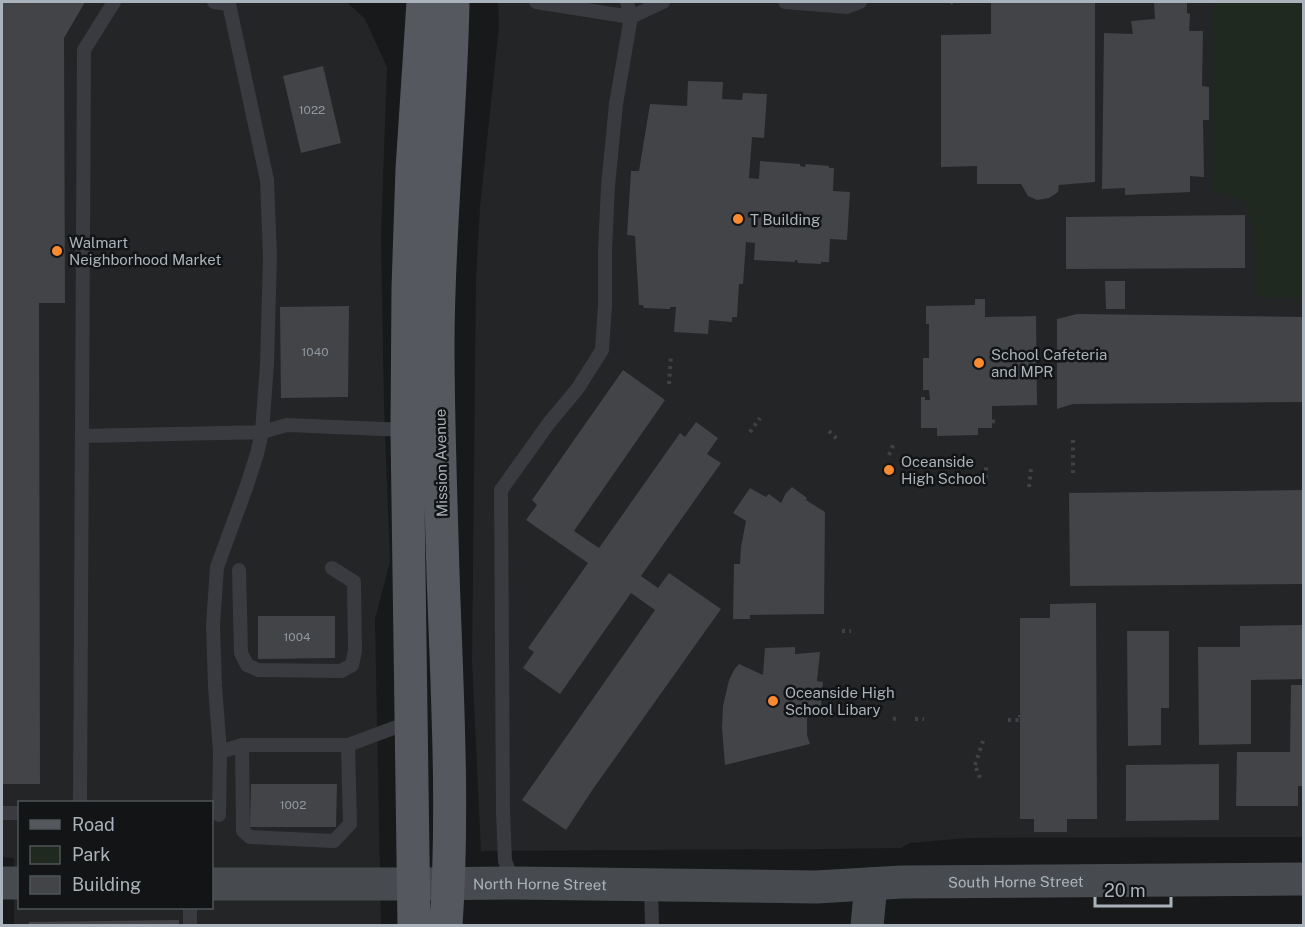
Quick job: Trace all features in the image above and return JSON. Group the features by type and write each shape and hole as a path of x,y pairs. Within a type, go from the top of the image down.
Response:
{"main road":[{"path":"414,926 407,430 408,288 412,169 423,2"},
{"name":"Mission Avenue","path":"446,926 449,883 449,714 438,344 453,2"},
{"path":"407,430 418,432 425,440 428,534 443,572"}],"street":[{"name":"South Horne Street","path":"871,884 1304,879"},
{"path":"2,883 18,883"},
{"name":"North Horne Street","path":"213,884 514,883 816,887 871,884"},
{"path":"867,926 871,884"}],"lane":[{"path":"80,801 84,50 114,2"},
{"path":"214,2 229,4 267,180 270,256 267,364 262,432 246,488 217,567 213,625 220,752 219,815"},
{"path":"536,2 631,17 663,2"},
{"path":"514,883 505,861 503,812 501,490 549,423 578,388 602,350 606,305 605,250 608,186 616,104 631,17 627,2"},
{"path":"785,2 847,7 860,2"},
{"path":"82,436 262,432 287,425 407,430"},
{"path":"239,570 241,653 247,665 258,670 341,671 352,665 355,651 354,582 332,568"},
{"path":"220,752 242,745 348,745 411,722"},
{"path":"242,745 243,831 250,837 334,841 350,824 348,745"},
{"path":"2,813 18,813"},
{"path":"651,885 652,926"},
{"path":"190,909 190,926"}],"path":[{"path":"669,384 671,355"},
{"path":"750,432 760,418"},
{"path":"829,430 838,440"},
{"path":"1073,436 1073,474"},
{"path":"888,455 894,443"},
{"path":"986,466 986,478"},
{"path":"1029,487 1031,468"},
{"path":"918,485 926,485"},
{"path":"842,631 851,631"},
{"path":"1008,720 1020,720 1020,715"},
{"path":"893,718 900,718"},
{"path":"915,719 924,718"},
{"path":"981,780 976,767 984,738"}],"shaded area":[{"path":"2,2 347,2 365,19 387,67 381,237 390,562 375,619 381,925 14,925 14,858 2,857"},
{"name":"Oceanside High School","path":"498,2 1303,2 1303,837 968,838 910,843 901,848 481,851 472,661 476,279 480,207 499,26"}],"green space":[{"path":"1213,2 1303,2 1303,298 1255,297 1254,225 1244,200 1214,192"}],"building":[{"path":"2,2 85,2 64,38 65,303 39,303 40,784 2,784"},
{"path":"991,2 1095,2 1095,182 1059,185 1058,192 1049,198 1037,200 1028,196 1021,184 977,184 977,166 941,167 941,35 991,34"},
{"path":"1154,2 1187,2 1187,13 1190,14 1189,31 1203,31 1202,86 1209,87 1209,120 1203,120 1204,177 1190,176 1190,192 1125,195 1125,188 1102,189 1104,33 1133,34 1131,21 1155,19"},
{"path":"323,66 341,143 301,153 283,76"},
{"name":"T Building","path":"688,81 723,82 722,99 742,100 743,93 767,94 764,138 752,137 749,178 759,179 760,161 800,164 805,167 806,164 829,166 829,168 834,168 833,191 850,192 847,240 830,239 829,262 821,262 821,264 798,263 797,260 795,262 754,260 755,243 746,242 743,284 739,284 737,317 732,317 732,322 709,320 708,334 674,332 676,307 670,307 670,309 644,308 643,305 639,305 635,236 627,235 631,171 639,171 650,104 687,106"},
{"path":"1245,215 1245,268 1066,269 1066,217"},
{"path":"1105,281 1125,281 1125,309 1106,309"},
{"name":"School Cafeteria and MPR","path":"975,299 985,299 985,317 1036,316 1037,405 992,406 992,428 978,428 978,435 937,436 937,428 921,428 921,397 930,400 929,390 923,390 923,358 929,358 929,324 926,324 926,306 975,305"},
{"path":"349,306 348,397 281,398 280,307"},
{"path":"1077,314 1304,317 1304,402 1073,404 1057,409 1057,319"},
{"path":"623,370 665,400 574,531 599,548 680,433 685,437 696,422 718,438 707,454 721,463 641,576 658,588 669,573 721,609 566,830 522,800 655,610 631,593 560,694 523,668 534,652 528,648 588,563 526,520 537,505 532,500"},
{"path":"792,487 807,498 806,500 825,512 824,614 750,615 750,619 733,619 734,564 740,564 746,521 733,513 750,488 766,497 769,494 781,503"},
{"path":"1304,490 1304,584 1070,586 1069,493"},
{"path":"1096,603 1097,819 1067,819 1067,832 1034,832 1034,819 1020,819 1020,618 1050,618 1050,604"},
{"path":"258,616 335,616 335,658 258,659"},
{"path":"1304,625 1304,679 1251,680 1251,744 1199,745 1198,647 1240,647 1240,626"},
{"path":"1127,631 1169,631 1169,708 1161,708 1161,745 1128,746"},
{"name":"Oceanside High School Libary","path":"795,647 795,654 820,652 817,681 823,682 821,708 810,709 807,719 807,735 810,744 725,765 723,706 729,680 734,670 739,664 763,675 765,648"},
{"path":"1291,685 1304,685 1304,786 1298,786 1298,806 1236,806 1237,752 1290,752"},
{"path":"1219,764 1219,820 1126,821 1126,765"},
{"path":"251,784 337,784 336,827 250,827"},
{"path":"179,920 179,926 29,926 29,922"}],"place":[{"name":"T Building","path":"738,219"},
{"name":"Walmart Neighborhood Market","path":"57,251"},
{"name":"School Cafeteria and MPR","path":"979,363"},
{"name":"Oceanside High School","path":"889,470"},
{"name":"Oceanside High School Libary","path":"773,701"}]}
